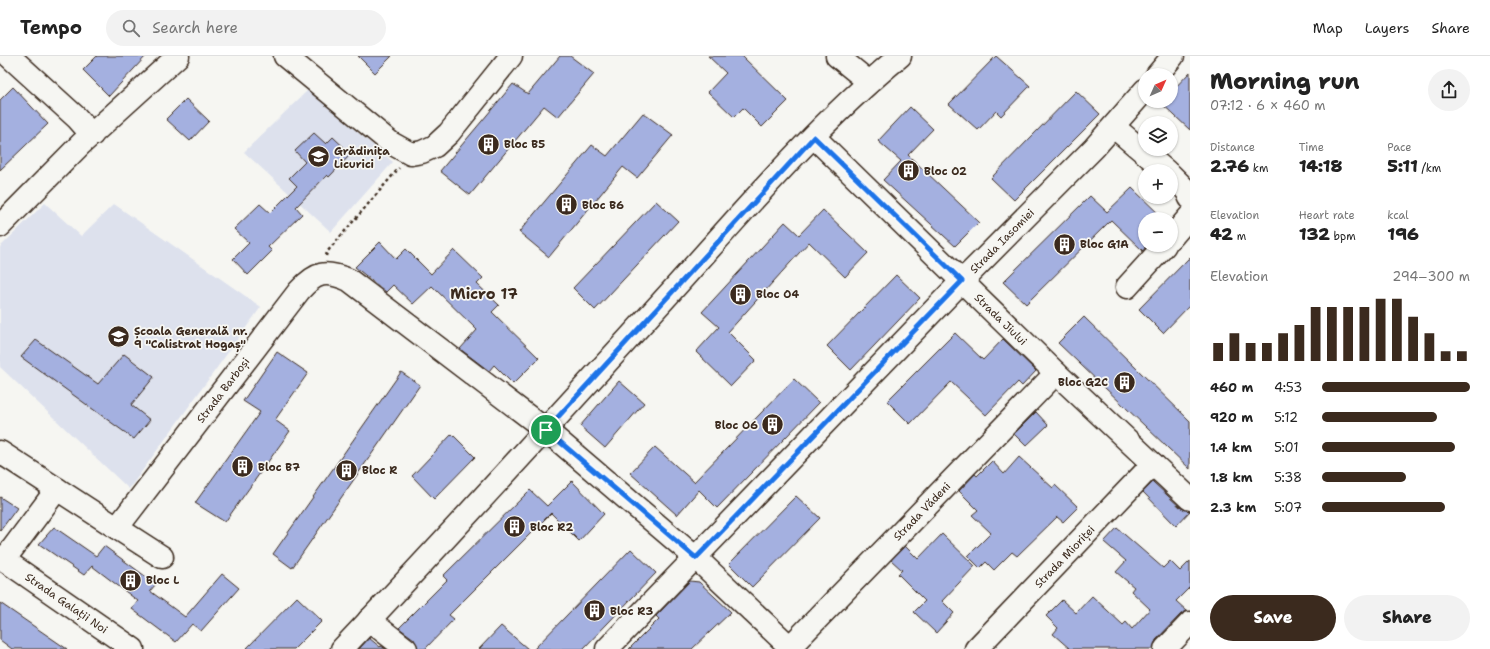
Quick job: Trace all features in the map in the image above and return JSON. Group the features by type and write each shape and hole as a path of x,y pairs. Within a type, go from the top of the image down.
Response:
{"street":[{"path":"10,56 77,118 92,135"},
{"path":"0,226 72,153 178,56"},
{"path":"285,56 391,143 411,154 422,152 435,146 449,133 511,56"},
{"path":"837,56 869,82"},
{"path":"342,649 546,430 814,137 869,82 900,56"},
{"path":"1163,68 1173,56"},
{"name":"Strada Iasomiei","path":"607,649 962,281 1114,126 1138,98"},
{"path":"1114,126 1158,164"},
{"name":"Strada Jiului","path":"814,137 1056,373 1190,499"},
{"path":"1178,182 1187,191 1190,198"},
{"path":"1178,230 1190,216"},
{"path":"1127,287 1159,252"},
{"path":"321,274 334,274 349,280 546,430 696,558 790,648"},
{"name":"Strada Barboși","path":"117,528 298,291 310,278 321,274"},
{"name":"Strada Vădeni","path":"790,648 1056,373"},
{"path":"0,452 162,557"},
{"name":"Strada Mioriței","path":"976,649 1153,464"},
{"path":"2,559 57,489"},
{"name":"Strada Galații Noi","path":"2,559 133,649"},
{"path":"370,620 406,649"},
{"path":"1165,649 1190,623"}],"path":[{"path":"321,274 327,252 411,154"}],"shaded area":[{"name":"Grădinița Licurici","path":"308,90 393,162 331,232 244,152"},
{"name":"Școala Generală nr. 9 \"Calistrat Hogaș\"","path":"45,203 81,236 114,204 261,307 129,489 0,367 0,247"}],"building":[{"path":"97,56 146,56 109,96 83,70"},
{"path":"358,56 392,56 375,73"},
{"name":"Bloc B5","path":"560,56 570,56 594,74 558,117 544,106 470,195 440,171 513,84 528,94"},
{"path":"708,56 742,56 788,101 762,127 743,108 734,117 708,92 726,73"},
{"path":"996,56 1030,86 1001,116 996,111 978,130 949,104"},
{"path":"1190,72 1190,130 1178,119 1178,116 1175,116 1166,108 1178,108 1178,85"},
{"path":"13,87 48,124 0,170 0,100"},
{"path":"1076,91 1100,114 1014,200 991,178"},
{"path":"186,99 209,121 190,141 166,119"},
{"name":"Bloc O2","path":"910,107 933,129 908,155 979,222 955,246 883,180 901,161 878,141"},
{"name":"Bloc B6","path":"643,113 673,135 637,178 623,167 549,257 519,232 592,145 607,156"},
{"path":"314,133 326,144 333,137 351,154 329,177 327,175 296,207 302,214 268,247 272,251 248,275 233,259 249,243 234,229 260,204 270,213 297,186 289,178 305,162 295,151"},
{"name":"Bloc G1A","path":"1132,188 1138,194 1138,204 1149,204 1157,212 1138,212 1138,246 1111,220 1026,304 1003,282 1090,196 1107,212"},
{"path":"656,201 678,221 595,310 573,288"},
{"name":"Bloc O4","path":"823,210 868,253 845,277 809,242 728,332 756,360 731,386 696,352 719,327 702,312 785,222 799,235"},
{"path":"380,242 396,259 406,249 431,274 454,250 483,278 477,284 499,305 492,312 539,358 513,384 494,365 489,371 460,349 477,330 432,286 413,304 393,285 386,292 355,267"},
{"path":"1190,257 1190,305 1163,333 1139,309"},
{"path":"896,275 920,298 851,370 827,346"},
{"name":"Bloc G2C","path":"1084,317 1190,421 1190,469 1058,343"},
{"path":"955,333 983,360 1003,339 1036,371 1022,386 1018,382 986,415 951,382 910,424 887,401"},
{"path":"36,340 98,384 124,354 154,377 131,405 150,420 134,439 21,357"},
{"name":"Bloc B7","path":"277,352 308,373 275,420 290,431 225,522 195,503 260,412 243,401"},
{"name":"Bloc R","path":"401,372 420,385 292,568 273,554"},
{"name":"Bloc O6","path":"794,379 819,403 717,508 699,490 677,515 630,473 655,447 694,482"},
{"path":"619,381 644,403 605,448 580,426"},
{"path":"1036,412 1048,425 1026,446 1014,434"},
{"path":"452,434 475,457 434,499 412,476"},
{"path":"1019,457 1053,488 1055,485 1078,507 1063,522 1057,517 1017,556 1012,552 994,570 986,562 980,568 968,556 991,533 972,515 978,510 959,491 975,474 977,476 992,461 1004,474"},
{"name":"Bloc R2","path":"572,481 604,514 579,541 551,513 449,615 454,619 425,649 418,649 414,639 399,628 447,580 443,576 530,490 547,506"},
{"path":"1153,482 1181,508 1190,511 1176,526 1143,492"},
{"path":"796,496 820,518 752,587 729,564"},
{"path":"0,497 17,508 0,531"},
{"name":"Bloc L","path":"54,527 96,556 104,546 156,584 150,591 185,617 222,574 239,588 201,631 192,624 176,642 132,609 138,601 92,566 84,575 39,544"},
{"path":"1117,528 1163,568 1170,561 1180,571 1190,561 1190,587 1176,601 1187,611 1181,614 1156,640 1153,649 1070,649 1053,634 1058,628 1046,616 1062,600 1076,613 1092,596 1123,625 1126,622 1132,629 1150,609 1131,591 1134,587 1116,572 1126,561 1104,542"},
{"path":"942,534 975,566 942,601 954,613 936,633 914,612 925,601 898,574 902,570 891,560 905,546 918,559"},
{"name":"Bloc R3","path":"631,549 656,573 583,649 534,649"},
{"path":"690,581 699,582 731,612 692,649 629,649 659,619 656,616"},
{"path":"297,597 322,621 294,649 246,649"},
{"path":"0,603 67,649 12,649 0,640"},
{"path":"501,626 528,649 479,649"},
{"path":"369,638 380,647 381,646 386,649 359,649"}],"place":[{"name":"Bloc B5","path":"488,144"},
{"name":"Grădinița Licurici","path":"318,157"},
{"name":"Bloc O2","path":"908,171"},
{"name":"Bloc B6","path":"566,205"},
{"name":"Bloc G1A","path":"1064,244"},
{"name":"Bloc O4","path":"740,294"},
{"name":"Școala Generală nr. 9 \"Calistrat Hogaș\"","path":"119,337"},
{"name":"Bloc G2C","path":"1124,382"},
{"name":"Bloc O6","path":"773,425"},
{"name":"Bloc B7","path":"242,467"},
{"name":"Bloc R","path":"347,470"},
{"name":"Bloc R2","path":"515,527"},
{"name":"Bloc L","path":"130,580"},
{"name":"Bloc R3","path":"595,611"}],"district":[{"name":"Micro 17","path":"484,294"}],"route":[{"path":"814,137 962,281 696,558 546,430 766,187 814,137"}]}
